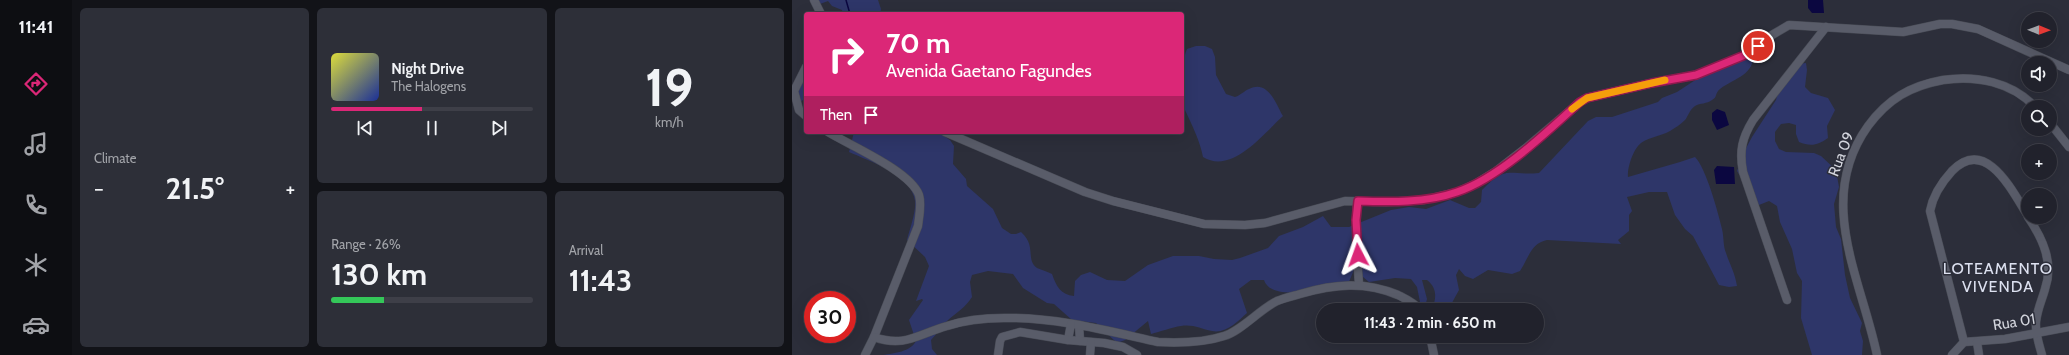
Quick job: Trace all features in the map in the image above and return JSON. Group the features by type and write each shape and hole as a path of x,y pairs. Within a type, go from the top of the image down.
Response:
{"street":[{"path":"814,0 820,12"},
{"path":"950,134 1084,192 1113,201 1204,224 1245,225 1265,223 1345,201 1386,202 1424,200 1457,192 1475,184 1496,171 1580,102 1587,98 1652,83 1696,75 1745,55 1784,27 1795,25 1903,32 1940,24 1964,25 1978,29 2069,70"},
{"path":"1787,300 1743,172 1740,152 1753,120 1826,27"},
{"path":"804,72 794,91 799,110 804,114"},
{"name":"Rua 09","path":"1877,355 1854,270 1842,214 1844,186 1848,167 1859,139 1877,114 1901,94 1914,87 1934,82 1961,79 1997,83 2013,89 2028,100"},
{"path":"2057,132 2069,147"},
{"path":"831,134 894,170 906,179 919,196 921,208 918,226 874,337 865,355"},
{"path":"1952,355 1964,342 1930,218 1932,200 1942,182 1956,167 1966,162 1978,160 1987,163 1999,173 2021,206"},
{"path":"1358,201 1356,243 1359,284"},
{"path":"2032,224 2044,246 2048,260 2049,274 2037,314 2036,333 2042,355"},
{"path":"874,337 895,342 906,341 948,325 977,320 1030,318 1075,325 1158,342 1172,343 1213,339 1234,332 1260,312 1278,301 1315,290 1359,284 1390,292 1412,303"},
{"path":"1068,340 1075,325"},
{"path":"1075,325 1080,341"},
{"name":"Rua 01","path":"1964,342 1977,342 2069,327"},
{"path":"998,355 1000,341 1006,334 1012,332 1123,347 1137,355"},
{"path":"1090,355 1091,342"},
{"path":"1977,342 1979,355"},
{"path":"1431,343 1434,355"}],"shaded area":[{"path":"816,0 878,0 881,9 880,12 842,12 842,10 832,6 828,1 820,4"},
{"path":"1808,0 1823,0 1824,13 1812,13 1808,8"},
{"path":"1196,46 1205,46 1212,49 1215,57 1216,75 1226,94 1235,97 1249,89 1261,87 1270,94 1283,116 1247,150 1225,161 1214,161 1203,157 1198,139 1185,110 1184,58 1187,49"},
{"path":"1747,50 1754,52 1751,66 1747,71 1720,89 1714,99 1695,106 1691,109 1685,120 1676,127 1666,133 1641,143 1632,157 1628,174 1628,177 1695,157 1703,170 1718,212 1725,250 1734,273 1737,286 1729,287 1719,285 1693,236 1685,229 1675,215 1667,192 1649,192 1627,197 1632,211 1629,215 1629,231 1618,240 1621,244 1547,240 1537,244 1530,252 1520,271 1512,274 1488,270 1473,279 1465,276 1459,269 1456,275 1459,290 1452,303 1434,303 1434,290 1431,283 1427,280 1422,280 1427,299 1426,303 1420,302 1417,287 1411,279 1395,278 1369,282 1363,277 1357,263 1348,284 1315,290 1289,293 1278,291 1269,287 1264,280 1251,280 1239,289 1247,313 1240,320 1222,331 1212,331 1193,326 1185,326 1174,327 1151,334 1148,321 1125,340 1117,343 1096,323 1072,320 1054,304 1047,303 1023,288 1013,274 988,271 972,275 970,282 972,297 970,301 947,321 931,340 932,349 937,355 883,355 906,350 916,341 909,320 923,300 916,301 929,266 925,257 907,240 915,210 915,201 912,192 898,176 849,152 854,134 941,134 950,140 954,146 953,164 966,179 967,186 993,209 1002,228 1011,234 1021,232 1026,237 1029,242 1032,261 1037,268 1052,274 1055,282 1062,292 1074,296 1075,281 1081,275 1090,272 1107,280 1125,281 1148,265 1173,256 1199,256 1232,260 1268,248 1279,236 1303,227 1323,216 1331,227 1349,227 1391,210 1409,207 1426,209 1450,200 1469,208 1475,208 1481,202 1482,190 1497,177 1508,173 1539,173 1588,121 1596,117 1612,117 1658,102 1662,98 1677,92 1732,56"},
{"path":"804,61 804,99 800,102 796,88 798,74"},
{"path":"1806,63 1807,70 1805,87 1811,93 1828,98 1835,110 1827,126 1828,138 1814,144 1799,142 1796,134 1796,125 1789,123 1781,124 1775,132 1775,141 1779,149 1786,152 1814,153 1821,156 1835,169 1839,187 1834,204 1836,227 1841,239 1845,275 1850,298 1862,323 1860,331 1863,341 1862,355 1812,355 1801,318 1802,281 1797,273 1792,249 1780,222 1777,206 1769,201 1759,205 1737,171 1744,152 1776,100 1778,92 1798,64"},
{"path":"1717,109 1725,112 1729,125 1717,130 1712,120 1712,113"},
{"path":"1717,166 1734,167 1735,184 1716,184 1714,170"}],"waterway":[{"path":"846,0 849,12"}],"slow traffic":[{"path":"1572,109 1587,98 1665,80"}],"district":[{"name":"LOTEAMENTO VIVENDA","path":"1998,277"}],"route":[{"path":"1358,255 1356,243 1358,201 1386,202 1424,200 1457,192 1475,184 1496,171 1580,102 1587,98 1652,83 1696,75 1745,55 1758,46"}]}
